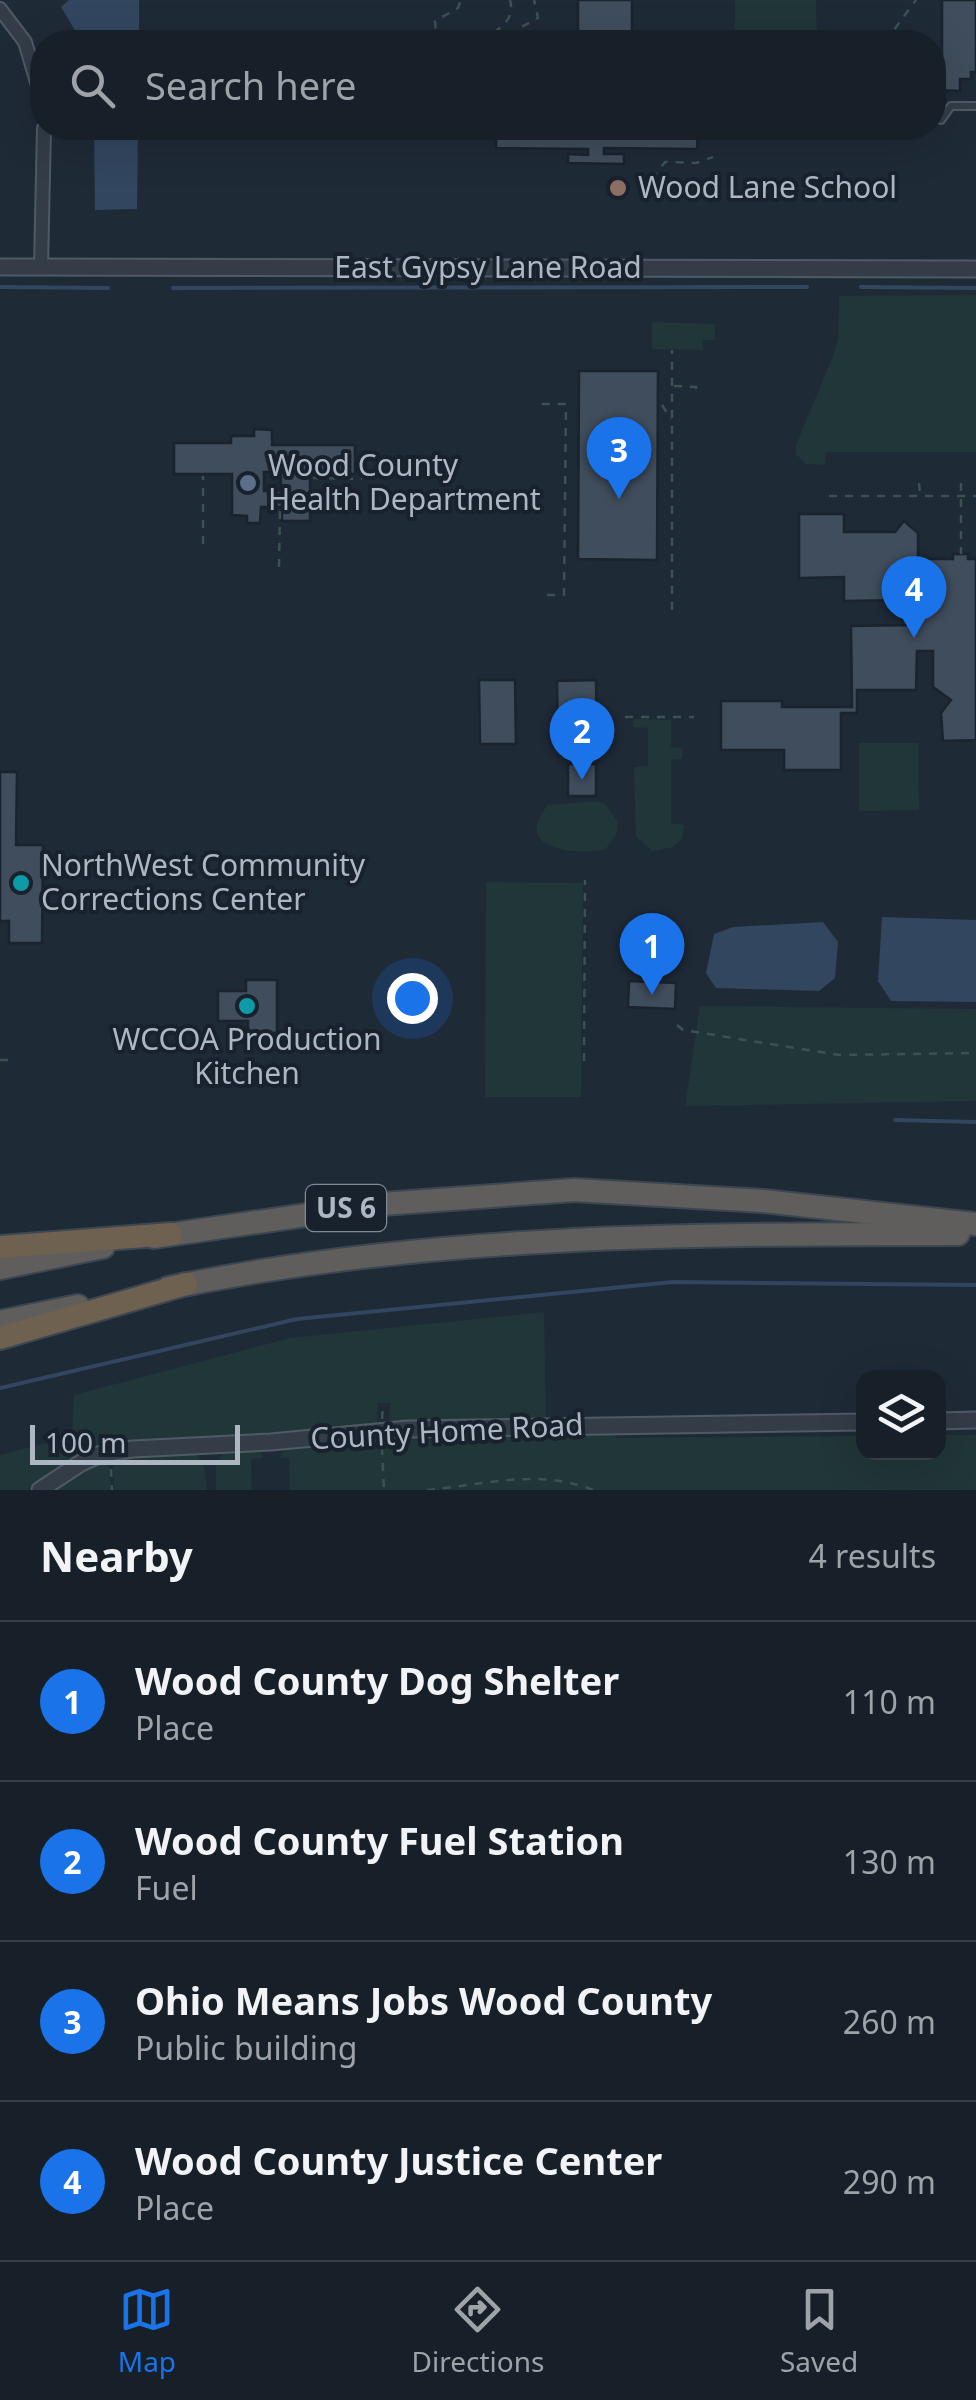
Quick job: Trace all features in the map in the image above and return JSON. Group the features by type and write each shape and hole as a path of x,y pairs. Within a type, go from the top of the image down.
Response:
{"highway":[{"name":"US 6","path":"0,1268 171,1234 382,1204 574,1190 764,1201 976,1224"},
{"path":"0,1248 171,1234"},
{"name":"US 6","path":"0,1322 186,1284 394,1254 554,1240 742,1234 976,1234"},
{"path":"0,1338 186,1284"}],"street":[{"path":"0,9 25,42 30,59"},
{"path":"41,267 44,140"},
{"name":"East Gypsy Lane Road","path":"0,266 976,269"},
{"path":"946,1421 976,1420"},
{"name":"County Home Road","path":"40,1490 81,1463 110,1452 408,1429 856,1422"}],"lane":[{"path":"946,112 950,106 976,106"}],"path":[{"path":"436,30 435,21 458,8 461,0"},
{"path":"498,30 509,22 510,0"},
{"path":"516,30 538,18 534,0"},
{"path":"894,30 916,0"},
{"path":"652,178 665,162 696,163 713,157"},
{"path":"672,350 672,610"},
{"path":"672,386 696,387 696,391"},
{"path":"542,404 566,404 564,595 542,595"},
{"path":"672,404 664,404 672,419"},
{"path":"203,476 203,544"},
{"path":"313,478 362,479"},
{"path":"919,482 920,496"},
{"path":"960,483 961,554"},
{"path":"829,496 976,496"},
{"path":"279,567 280,510"},
{"path":"625,717 694,717"},
{"path":"584,1061 586,880"},
{"path":"677,1024 683,1030 839,1054 976,1053"},
{"path":"0,1060 14,1060"},
{"path":"110,1452 112,1490"},
{"path":"427,1490 526,1479 557,1479 592,1490"}],"green space":[{"path":"735,0 816,0 817,30 735,30"},
{"path":"976,295 976,452 826,452 825,465 806,464 796,454 796,445 838,339 839,296"},
{"path":"652,322 715,324 715,340 703,340 703,350 652,349"},
{"path":"634,719 671,720 671,747 682,748 682,759 671,760 671,823 684,825 682,839 673,847 653,851 636,837 634,767 648,766 648,728 633,727"},
{"path":"859,743 918,743 919,810 859,811"},
{"path":"596,801 605,804 618,822 617,833 606,849 564,850 542,840 537,831 538,820 548,805"},
{"path":"486,882 583,883 581,1097 485,1097"},
{"path":"700,1006 976,1009 976,1101 685,1106"},
{"path":"544,1312 546,1418 389,1423 390,1403 378,1403 377,1424 109,1444 69,1461 27,1490 0,1490 0,1455 72,1436 74,1395 290,1338"},
{"path":"615,1431 616,1438 856,1436 856,1460 946,1460 946,1435 976,1435 976,1490 290,1490 289,1458 279,1458 286,1448 411,1436"},
{"path":"260,1450 263,1458 251,1459 252,1490 216,1490 216,1464 225,1451"},
{"path":"196,1451 205,1470 207,1490 114,1490 113,1463 118,1457"},
{"path":"109,1462 111,1490 49,1490 97,1463"}],"water":[{"path":"69,0 139,0 139,30 75,30 61,7"},
{"path":"94,140 138,140 137,209 95,210"},
{"path":"882,917 976,920 976,1002 891,1001 878,981"},
{"path":"823,922 838,942 835,978 819,991 716,988 706,973 714,934 733,927"}],"building":[{"path":"578,0 632,0 632,30 578,30"},
{"path":"942,0 976,0 976,72 971,72 971,79 960,79 960,91 946,90 946,30 942,30"},
{"path":"496,140 697,140 697,149 604,148 604,154 624,154 624,164 568,163 568,154 588,155 588,149 496,148"},
{"path":"579,371 658,371 657,560 578,559"},
{"name":"Wood County Health Department","path":"254,429 272,430 272,445 355,445 355,474 310,474 310,521 282,521 282,507 261,507 260,523 247,523 247,516 232,515 232,474 174,474 174,443 231,443 231,436 254,436","holes":["264,472 281,472 281,491 264,491"]},
{"path":"799,514 844,514 844,532 895,532 904,521 918,533 918,559 953,559 953,554 968,554 968,559 976,559 976,740 943,741 941,713 951,700 933,687 933,651 917,651 916,690 857,690 857,713 841,713 841,770 784,770 784,750 721,750 721,701 782,701 782,707 852,707 851,626 911,625 911,620 917,619 917,606 906,607 906,600 844,601 844,577 799,578"},
{"path":"479,680 515,680 516,744 480,744"},
{"path":"596,680 597,745 558,746 557,681"},
{"path":"568,764 596,764 596,796 568,796"},
{"name":"NorthWest Community Corrections Center","path":"0,772 17,772 16,845 43,845 42,943 9,943 9,921 0,921"},
{"name":"WCCOA Production Kitchen","path":"246,980 277,980 277,1033 248,1033 248,1021 218,1021 218,991 246,991"},
{"path":"629,981 676,983 675,1009 628,1007"}],"waterway":[{"path":"0,287 108,288"},
{"path":"173,288 807,287"},
{"path":"861,287 976,288"},
{"path":"895,1120 976,1122"},
{"path":"0,1388 297,1319 673,1282 976,1285"}],"place":[{"name":"Wood Lane School","path":"618,188"},
{"name":"Wood County Health Department","path":"248,483"},
{"name":"Ohio Means Jobs Wood County","path":"619,499"},
{"name":"Wood County Justice Center","path":"914,638"},
{"name":"Wood County Fuel Station","path":"582,780"},
{"name":"NorthWest Community Corrections Center","path":"21,883"},
{"name":"Wood County Dog Shelter","path":"652,995"},
{"name":"WCCOA Production Kitchen","path":"247,1006"}]}
